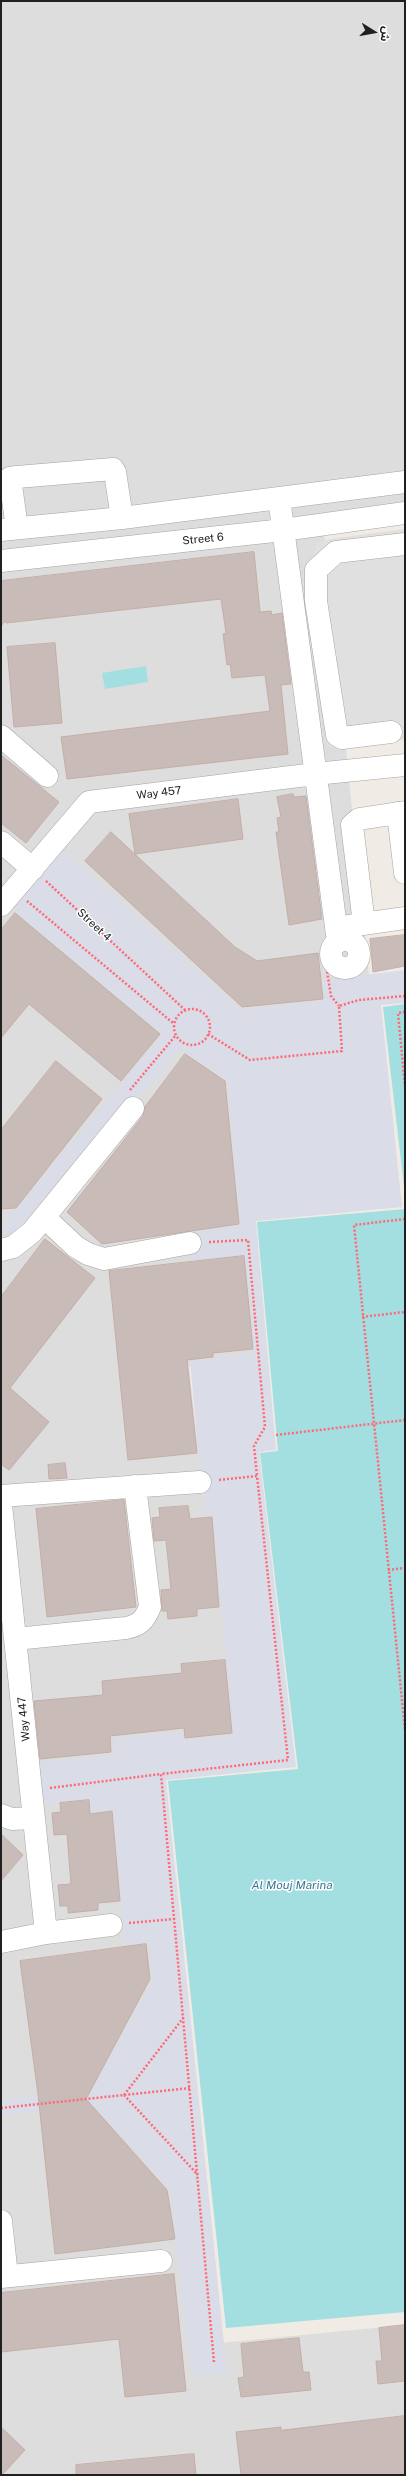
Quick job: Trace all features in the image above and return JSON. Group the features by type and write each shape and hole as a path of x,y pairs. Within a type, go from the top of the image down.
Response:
{"street":[{"path":"122,518 116,472 113,469 10,478 9,529 122,518 405,482"},
{"path":"279,498 335,942 364,924 405,918"},
{"name":"Street 6","path":"1,561 283,530 405,513"},
{"path":"238,535 265,547 287,565"},
{"path":"391,732 342,738 337,735 316,600 316,570 336,552 405,544"},
{"path":"1,736 47,776"},
{"name":"Way 457","path":"5,892 33,868 89,802 315,774 405,765"},
{"path":"364,924 352,825 359,819 402,813 405,873"},
{"path":"1,842 33,868"},
{"path":"1,1250 13,1247 24,1240 133,1108"},
{"path":"44,1217 76,1246 88,1254 104,1259 190,1243"},
{"path":"1,1496 200,1482"},
{"path":"15,1639 126,1628 139,1625 145,1619 150,1607 135,1486"},
{"name":"Way 447","path":"1,1505 46,1933"},
{"path":"1,1815 12,1819 34,1818"},
{"path":"1,1942 46,1933 111,1925"},
{"path":"1,2221 4,2277 161,2261"}],"path":[{"name":"Street 4","path":"33,868 185,1010"},
{"path":"5,892 173,1023 179,1040 190,1045 201,1042 208,1034 209,1022 203,1013 198,1010 185,1010 173,1023"},
{"path":"208,1034 250,1060 342,1051 339,1006 331,996 325,959 335,942"},
{"path":"339,1006 359,1000 405,996"},
{"path":"405,1012 398,1013 405,1087"},
{"path":"405,1219 354,1225 405,1730"},
{"path":"31,1791 161,1774 288,1760 254,1446 265,1427 248,1240 190,1243"},
{"path":"362,1316 405,1312"},
{"path":"276,1435 405,1420"},
{"path":"200,1482 257,1476"},
{"path":"388,1570 405,1568"},
{"path":"161,1774 214,2362"},
{"path":"111,1925 174,1919"},
{"path":"124,2095 184,2017"},
{"path":"1,2108 190,2088"},
{"path":"124,2095 198,2175"}],"shaded area":[{"path":"1,1 405,1 405,521 324,533 377,1055 246,1082 263,1362 189,1367 197,1438 232,1434 268,1751 153,1763 210,2344 405,2325 405,2475 1,2475"},
{"path":"405,529 405,740 327,747 313,555 315,546 319,542 329,539"},
{"path":"61,849 241,1010 324,1000 322,980 405,970 405,1003 381,1005 402,1207 256,1221 276,1450 259,1452 296,1767 166,1780 227,2373 192,2377 170,2190 93,2105 1,2115 1,2100 92,2087 153,1979 149,1942 125,1945 113,1810 92,1812 90,1799 43,1804 38,1763 114,1754 113,1738 181,1732 183,1740 233,1736 213,1513 204,1514 190,1361 253,1354 245,1255 192,1260 188,1232 240,1224 227,1080 180,1049 25,1231 8,1234 1,1228 162,1034 12,909"}],"water":[{"path":"146,666 148,682 105,689 102,673"},
{"path":"405,1004 405,1195 383,1007"},
{"name":"Al Mouj Marina","path":"405,1209 405,2312 226,2328 168,1781 298,1769 260,1453 278,1451 257,1222"}],"building":[{"path":"254,552 260,612 271,611 272,615 282,613 291,684 281,685 288,754 67,779 61,737 270,711 265,675 232,678 230,664 227,665 223,634 226,633 221,599 6,623 5,621 1,626 1,581"},
{"path":"55,643 62,723 14,727 7,647"},
{"path":"1,755 59,802 26,843 1,823"},
{"path":"293,794 294,797 306,796 322,919 289,925 276,832 279,832 277,818 281,817 277,797"},
{"path":"238,799 243,839 135,854 129,814"},
{"path":"111,832 235,947 257,961 318,953 323,999 242,1007 85,861"},
{"path":"15,913 160,1034 121,1081 29,1004 1,1038 1,930"},
{"path":"405,935 405,966 373,972 370,939"},
{"path":"185,1054 225,1081 239,1224 102,1244 67,1212 143,1116 145,1107"},
{"path":"56,1061 102,1099 16,1208 1,1209 1,1130"},
{"path":"45,1239 95,1278 10,1388 49,1422 9,1470 1,1464 1,1297"},
{"path":"244,1256 253,1349 213,1353 213,1357 187,1360 197,1453 128,1460 109,1271"},
{"path":"65,1463 67,1478 49,1479 48,1465"},
{"path":"124,1500 136,1607 47,1617 36,1509"},
{"path":"188,1506 190,1519 212,1517 219,1607 197,1609 197,1616 168,1619 167,1611 162,1611 161,1590 171,1589 166,1540 154,1541 152,1518 160,1517 159,1508"},
{"path":"225,1660 232,1733 185,1738 184,1728 110,1736 111,1752 40,1759 34,1701 103,1695 102,1681 182,1673 181,1664"},
{"path":"89,1800 90,1814 112,1811 120,1901 98,1903 98,1910 68,1913 68,1906 60,1906 58,1885 71,1884 67,1834 54,1835 52,1813 61,1812 60,1803"},
{"path":"1,1834 23,1855 1,1881"},
{"path":"146,1944 150,1979 86,2099 167,2190 175,2239 55,2254 38,2094 20,1961"},
{"path":"174,2274 186,2391 125,2397 119,2339 1,2352 1,2293"},
{"path":"405,2325 405,2381 378,2384 376,2361 382,2361 379,2328"},
{"path":"299,2338 303,2372 309,2372 311,2390 241,2397 238,2378 244,2377 241,2344"},
{"path":"405,2416 405,2475 241,2475 236,2432 281,2427 281,2430"},
{"path":"1,2427 25,2450 2,2475 1,2475"},
{"path":"194,2454 196,2475 76,2475 76,2465"}]}
